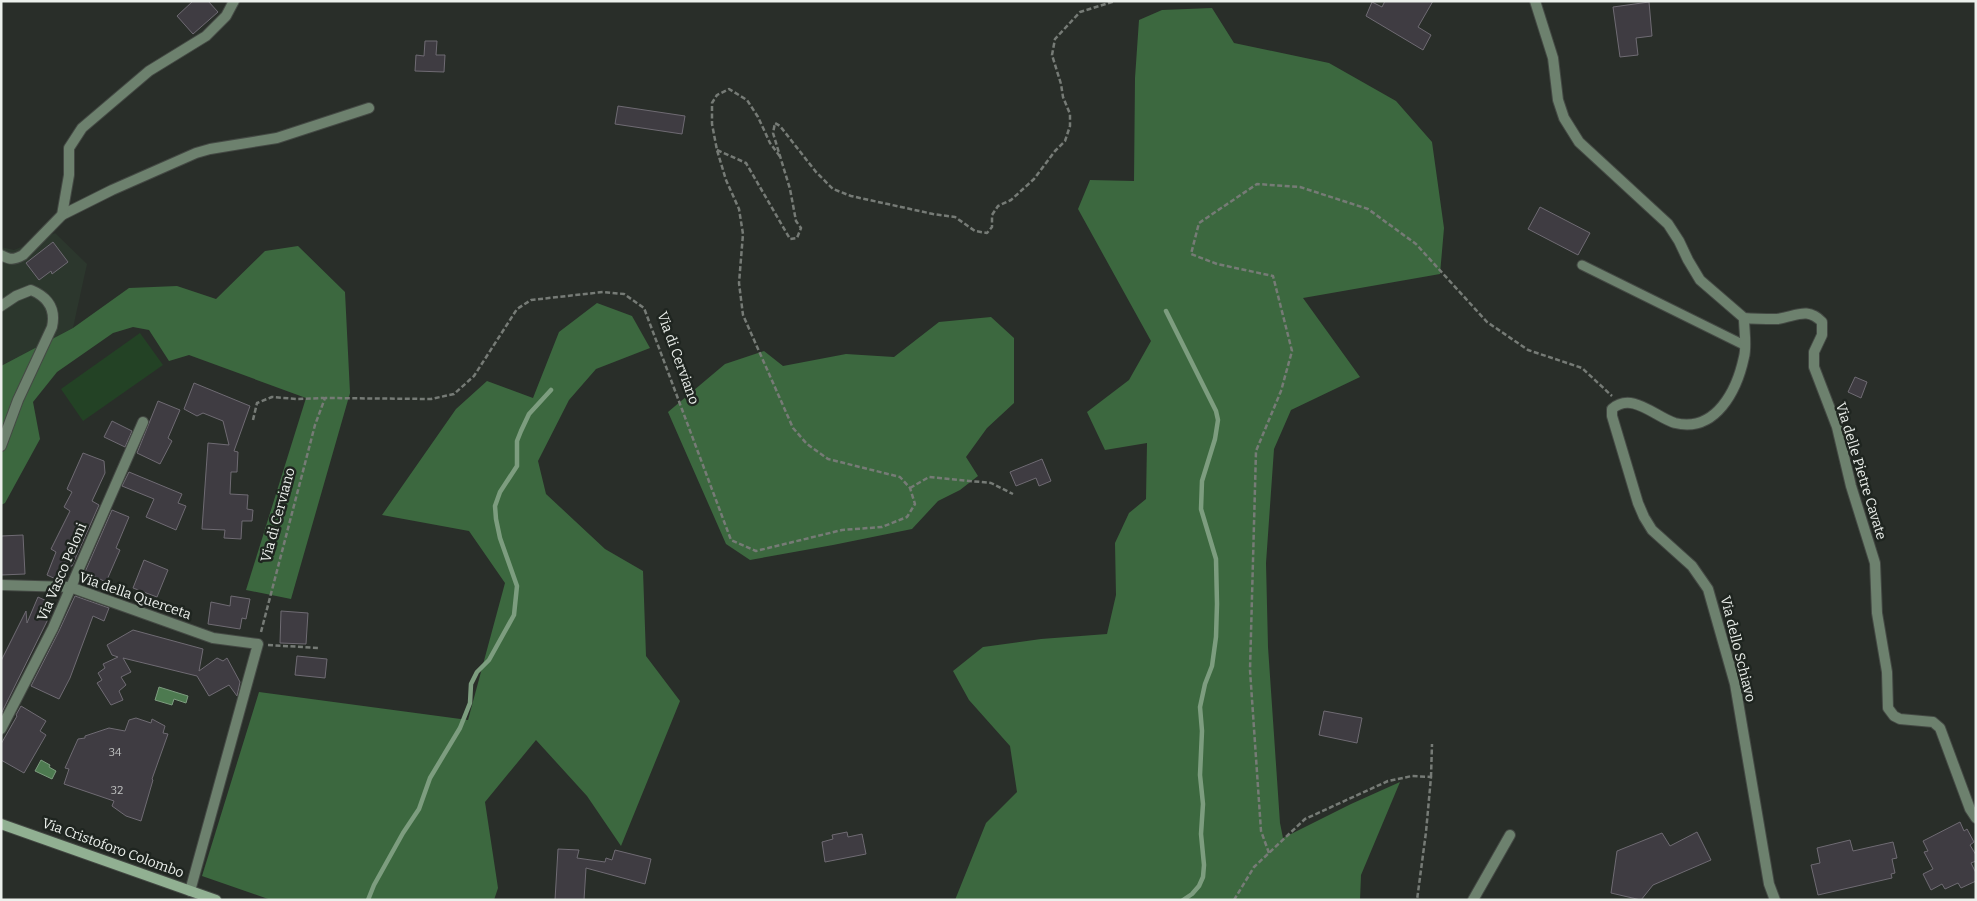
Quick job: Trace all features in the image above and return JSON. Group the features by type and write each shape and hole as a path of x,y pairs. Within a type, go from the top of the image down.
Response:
{"main road":[{"name":"Via Cristoforo Colombo","path":"1,824 216,900"}],"street":[{"path":"62,215 69,176 69,148 82,128 149,71 206,36 226,16 234,1"},
{"path":"1535,1 1553,58 1558,100 1564,118 1579,142 1668,224 1700,280 1744,318 1745,355 1731,396 1709,419 1689,424 1674,423 1629,402 1619,403"},
{"path":"1,255 10,260 16,259 23,255 62,215 112,190 196,153 241,143 277,138 369,108"},
{"path":"1,306 16,296 32,290 44,297 54,313 52,327 18,400 1,446"},
{"name":"Via delle Pietre Cavate","path":"1744,318 1778,318 1806,313 1816,316 1822,322 1822,335 1814,352 1814,367 1837,427 1875,563 1877,613 1887,672 1888,708 1894,716 1900,719 1933,722 1940,728 1970,809 1976,818"},
{"name":"Via dello Schiavo","path":"1619,403 1612,409 1612,416 1644,517 1652,530 1692,566 1708,589 1735,684 1769,884 1775,900"},
{"name":"Via Vasco Peloni","path":"1,729 53,628 143,422"},
{"name":"Via della Querceta","path":"1,586 70,587 213,638 258,644"},
{"path":"190,891 258,644"},
{"path":"1473,900 1510,835"}],"lane":[{"path":"1582,265 1744,345"}],"path":[{"path":"717,150 746,163 790,239 797,238 801,228 796,221 790,189 773,133 775,123 780,126 816,172 833,188 851,196 955,217 975,231 987,233 992,227 992,215 998,206 1011,200 1034,179 1054,151 1065,141 1070,126 1070,114 1063,97 1052,55 1055,39 1080,12 1115,1"},
{"path":"781,158 770,143 758,117 747,100 729,89 717,95 712,103 712,124 726,180 739,209 743,234 739,283 743,315 793,428 807,444 828,459 900,477 910,488 929,477 990,483 1013,494"},
{"path":"1269,853 1261,831 1250,670 1256,451 1281,391 1292,351 1273,276 1217,264 1191,254 1199,223 1257,184 1300,187 1368,210 1416,244 1487,322 1528,350 1582,368 1619,403"},
{"name":"Via di Cerviano","path":"258,644 315,426 325,398 431,399 454,394 474,376 518,309 531,300 603,292 624,294 644,308 731,540 756,552 842,530 882,527 907,517 915,504 910,488"},
{"path":"253,420 256,403 272,397 296,399 325,398"},
{"path":"258,644 319,648"},
{"path":"1416,900 1426,832 1432,744"},
{"path":"1234,900 1254,867 1305,819 1388,781 1412,776 1431,777"}],"shaded area":[{"path":"1212,8 1234,43 1329,63 1396,101 1432,142 1444,228 1440,274 1303,298 1360,377 1291,410 1274,449 1266,563 1268,647 1280,823 1283,838 1400,782 1361,875 1360,900 955,900 986,823 1017,792 1010,746 969,700 953,671 983,647 1041,639 1107,634 1116,595 1115,543 1129,513 1146,499 1147,443 1105,450 1087,412 1129,380 1151,341 1078,209 1090,180 1134,181 1135,78 1139,20 1162,10"},
{"path":"55,233 87,264 73,328 1,366 1,247 14,250"},
{"path":"298,246 345,292 350,393 291,599 246,590 306,398 189,355 169,361 149,330 133,327 113,333 57,372 33,402 40,439 5,503 1,505 1,366 73,328 129,288 177,286 216,299 265,251"},
{"path":"597,303 632,316 650,348 596,369 569,400 538,461 546,494 605,549 643,571 646,656 680,701 621,846 587,796 536,740 485,802 498,888 494,900 271,900 202,876 259,692 468,720 505,583 469,531 382,515 456,409 487,381 533,398 559,332"},
{"path":"991,317 1014,338 1014,403 987,428 966,457 978,476 960,490 938,501 912,529 750,560 726,544 668,412 725,364 764,351 783,366 846,354 894,357 939,322"},
{"path":"140,333 163,365 83,421 61,389"},
{"path":"159,687 188,696 186,703 174,699 172,705 155,700"},
{"path":"41,760 56,771 52,779 35,771"}],"building":[{"path":"193,1 208,1 218,12 193,34 177,16"},
{"path":"1385,1 1433,1 1418,27 1431,35 1423,50 1366,16 1372,2 1382,7"},
{"path":"1649,2 1652,36 1636,38 1638,55 1620,57 1613,7"},
{"path":"425,41 437,41 436,55 445,55 444,72 415,71 416,55 424,56"},
{"path":"618,106 685,116 682,134 615,124"},
{"path":"1540,207 1590,233 1578,255 1528,229"},
{"path":"53,242 68,262 52,274 51,271 39,280 26,263"},
{"path":"1855,377 1867,382 1861,398 1848,392"},
{"path":"194,383 250,406 234,451 238,452 237,472 231,472 230,494 248,495 247,509 253,510 252,521 242,521 241,539 224,538 225,530 202,529 208,443 229,445 223,421 203,413 197,416 184,409"},
{"path":"158,401 180,410 168,438 172,441 160,464 137,453"},
{"path":"112,421 132,431 125,447 104,437"},
{"path":"83,453 104,461 105,473 92,501 99,505 72,566 64,580 58,580 47,575 56,552 51,549 70,511 64,507 72,492 67,489"},
{"path":"1042,459 1051,481 1039,486 1036,478 1016,486 1010,472"},
{"path":"129,472 182,494 178,503 186,506 176,530 146,517 154,499 122,486"},
{"path":"112,510 129,517 116,548 120,550 106,582 85,572"},
{"path":"23,535 25,574 1,575 1,536"},
{"path":"144,560 168,570 157,597 133,588"},
{"path":"75,596 109,608 104,621 93,616 70,678 59,699 31,686"},
{"path":"231,596 250,599 246,619 242,618 240,629 208,624 211,602 230,606"},
{"path":"38,597 55,605 1,714 1,661 26,611 27,623"},
{"path":"281,611 308,613 306,644 280,643"},
{"path":"133,630 203,649 199,671 217,658 223,661 227,658 240,682 237,696 229,685 209,696 197,676 123,658 131,672 121,677 126,685 119,691 123,700 111,705 97,683 102,680 98,673 105,668 103,664 118,657 112,655 107,645"},
{"path":"297,656 327,659 325,678 295,675"},
{"path":"21,706 46,721 40,731 46,735 24,773 1,760 1,744"},
{"path":"1324,711 1362,718 1357,743 1319,735"},
{"path":"136,718 151,723 152,719 165,726 163,733 168,734 152,779 141,821 126,816 112,806 114,801 64,784 69,769 65,768 78,739 109,728 125,731 129,720"},
{"path":"1960,822 1964,831 1967,829 1974,842 1970,845 1976,855 1976,861 1971,863 1976,873 1976,881 1961,888 1958,883 1945,889 1942,884 1931,890 1923,874 1933,869 1924,852 1928,851 1923,841"},
{"path":"847,832 848,837 862,834 866,854 825,862 822,842 833,839 832,835"},
{"path":"1697,832 1711,860 1653,885 1641,900 1611,893 1617,851 1662,833 1670,846"},
{"path":"1850,840 1853,851 1893,842 1897,858 1892,859 1895,873 1891,874 1892,878 1818,895 1811,865 1820,863 1817,848"},
{"path":"558,849 579,850 577,858 605,862 606,858 612,860 615,850 651,859 645,884 586,868 584,900 555,900"}],"waterway":[{"path":"1166,311 1216,411 1218,420 1215,439 1202,481 1201,509 1216,559 1217,604 1216,637 1212,666 1205,684 1200,707 1202,731 1200,775 1203,804 1201,834 1204,865 1203,877 1199,886 1183,900"},
{"path":"368,900 374,885 403,833 419,809 430,778 460,728 470,703 471,684 477,672 489,660 514,615 517,586 500,538 495,506 500,492 517,466 517,441 529,414 551,390"}]}
